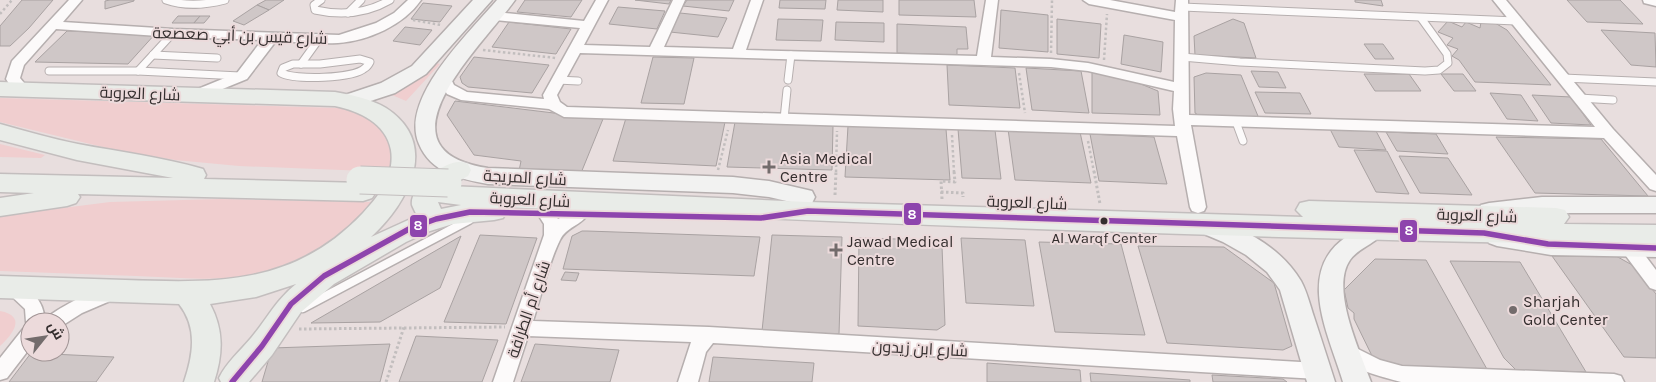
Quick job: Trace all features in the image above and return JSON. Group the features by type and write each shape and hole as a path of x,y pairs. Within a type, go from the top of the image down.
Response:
{"main road":[{"name":"شارع المريجة","path":"483,0 425,116 425,137 436,156 447,192 498,177 760,188 806,204"},
{"name":"شارع المريجة","path":"349,101 388,88 410,76 467,33 493,8 506,0"},
{"name":"شارع العروبة","path":"0,89 321,98 349,101 381,115 392,125 400,137 404,151 403,167 398,184 388,201 356,236 309,266 268,282 234,290 186,293 7,287"},
{"path":"0,132 77,152 154,165 194,175"},
{"name":"شارع العروبة","path":"0,168 194,175 447,192 1477,224 1656,235"},
{"name":"شارع العروبة","path":"0,183 143,188 361,186"},
{"path":"0,207 143,188"},
{"path":"233,380 262,346 291,304 324,276 397,235 447,192 461,214 486,211 549,224 580,214 761,218 806,204"},
{"name":"شارع العروبة","path":"806,204 835,198 949,196 1100,204 1199,215 1373,230 1652,210"},
{"path":"1199,215 1254,247 1285,275 1292,288 1320,376 1333,376 1343,382"},
{"path":"1477,224 1529,243 1551,246 1656,248"},
{"path":"1357,382 1331,301 1331,275 1343,251 1373,230"},
{"path":"233,380 248,343 258,326 281,294 309,266"},
{"path":"186,293 200,311 207,333 206,360 199,382"}],"street":[{"path":"22,89 13,79 14,69 76,0"},
{"name":"شارع قيس بن أبي صعصعة","path":"54,25 173,33 319,39 339,38 359,35 397,18 415,0"},
{"path":"602,0 550,95 553,105 557,109 572,113 1085,128 1183,126 1236,122 1608,133"},
{"path":"655,51 679,0"},
{"path":"738,54 757,0"},
{"path":"983,61 992,0"},
{"path":"1089,0 1181,8 1183,126 1199,215"},
{"path":"1499,0 1608,133 1653,183 1652,210"},
{"path":"1505,0 1514,13 1516,21"},
{"path":"1649,0 1656,2"},
{"path":"493,8 588,25"},
{"path":"198,94 242,76 272,37"},
{"path":"572,54 655,51 1051,63 1103,70 1181,88"},
{"path":"242,76 245,87 252,96"},
{"path":"444,78 445,83 452,91 466,97 553,105"},
{"name":"شارع أم الطرافة","path":"503,382 521,328 549,224"},
{"path":"1629,247 1656,283"},
{"path":"7,287 32,303 36,312"},
{"path":"69,312 117,291"},
{"name":"شارع ابن زيدون","path":"521,328 709,335 1320,376"},
{"path":"688,382 697,348 709,335"},
{"path":"0,372 20,348"},
{"path":"1348,352 1375,367 1402,374 1614,382"}],"lane":[{"path":"166,0 196,5 225,0"},
{"path":"321,0 314,6 315,10 348,13 371,10 390,0"},
{"path":"348,13 361,0"},
{"path":"1181,8 1516,21"},
{"path":"1182,57 1240,62 1386,69 1435,71 1443,69 1448,65 1447,54 1422,18"},
{"path":"138,71 173,33"},
{"path":"301,64 331,63 360,59 370,62 368,67 361,71 334,76 285,75 281,73 286,66 301,64 319,39"},
{"path":"153,55 217,58"},
{"path":"788,80 791,55"},
{"path":"49,71 138,71 242,76"},
{"path":"1563,78 1656,82"},
{"path":"557,80 578,81"},
{"path":"784,119 787,90"},
{"path":"1579,98 1613,100"},
{"path":"1236,122 1243,141"},
{"path":"272,330 308,306 486,211"}],"path":[{"path":"0,14 12,0"},
{"path":"1051,63 1052,0"},
{"path":"1103,70 1108,3"},
{"path":"397,18 467,33 486,41 479,50 572,54"},
{"path":"1017,62 1027,126"},
{"path":"715,185 731,117"},
{"path":"835,198 837,121"},
{"path":"949,196 941,181 954,182 952,124"},
{"path":"1085,128 1100,204"},
{"path":"386,382 404,327"},
{"path":"272,330 404,327 521,328"}],"shaded area":[{"path":"436,63 440,64 406,101 392,95 412,84"},
{"path":"0,98 339,108 365,117 381,128 390,143 392,152 391,172 239,166 175,160 115,150 0,122"},
{"path":"0,144 45,155 41,158 0,157"},
{"path":"221,199 376,202 343,231 307,255 287,264 246,275 191,279 0,271 0,216 110,202"},
{"path":"0,311 8,313 13,317 15,326 0,346"}],"building":[{"path":"22,0 53,0 29,28 10,46 0,46 0,26"},
{"path":"266,0 284,0 269,10 257,5"},
{"path":"525,0 582,0 571,17 517,12"},
{"path":"635,0 671,0 669,4"},
{"path":"687,0 734,0 729,11 683,6"},
{"path":"780,0 826,0 825,9 779,8"},
{"path":"838,0 883,0 883,12 837,10"},
{"path":"899,0 974,0 976,17 899,15"},
{"path":"1355,0 1381,0 1383,6 1355,2"},
{"path":"1567,0 1620,0 1643,24 1587,22"},
{"path":"105,1 134,1 105,9"},
{"path":"423,3 452,6 440,22 411,19"},
{"path":"257,5 269,10 244,25 233,21"},
{"path":"618,7 665,11 657,29 609,24"},
{"path":"1001,10 1048,15 1048,52 999,48"},
{"path":"680,13 727,18 718,37 670,32"},
{"path":"178,16 200,16 194,23 172,23"},
{"path":"200,16 210,16 204,23 194,23"},
{"path":"778,19 823,20 821,41 776,40"},
{"path":"1057,19 1101,24 1099,58 1057,54"},
{"path":"1233,19 1244,23 1256,58 1195,55 1194,36"},
{"path":"1448,21 1462,27 1466,22 1480,28 1481,22 1495,23 1507,30 1551,85 1475,82 1459,60 1452,56 1458,49 1447,45 1453,38 1438,32"},
{"path":"509,22 571,29 556,54 492,47"},
{"path":"836,22 884,23 884,42 835,40"},
{"path":"897,24 966,27 968,49 957,49 957,55 897,53"},
{"path":"405,27 432,30 420,45 393,41"},
{"path":"1601,30 1655,33 1656,67 1631,65"},
{"path":"67,31 156,33 128,64 35,62"},
{"path":"1124,35 1163,42 1161,72 1121,64"},
{"path":"1364,44 1383,44 1394,59 1375,59"},
{"path":"474,57 549,65 532,93 468,87 462,83 460,77"},
{"path":"653,57 694,58 684,104 641,103"},
{"path":"947,65 1015,68 1020,108 949,105"},
{"path":"1026,68 1081,71 1089,113 1032,110"},
{"path":"1251,71 1278,72 1286,88 1259,87"},
{"path":"1092,72 1136,82 1158,91 1160,115 1092,113"},
{"path":"1206,73 1241,75 1260,121 1205,119 1195,113 1194,77"},
{"path":"1364,74 1409,74 1421,91 1375,91"},
{"path":"1441,74 1463,74 1476,91 1454,91"},
{"path":"1255,92 1300,93 1311,114 1265,113"},
{"path":"1490,93 1521,95 1538,121 1507,119"},
{"path":"1532,95 1571,97 1591,125 1551,123"},
{"path":"455,101 603,119 581,173 519,171 521,161 474,155 447,115"},
{"path":"626,118 725,122 716,166 613,161"},
{"path":"735,122 833,126 832,170 727,167"},
{"path":"848,126 946,129 950,180 845,177"},
{"path":"958,129 995,130 1001,179 962,178"},
{"path":"1008,129 1080,132 1091,183 1015,180"},
{"path":"1330,129 1376,131 1386,150 1339,147"},
{"path":"1386,132 1436,134 1448,154 1397,151"},
{"path":"1090,134 1154,137 1167,184 1099,181"},
{"path":"1496,137 1601,139 1648,196 1535,193"},
{"path":"1354,150 1387,151 1409,194 1376,192"},
{"path":"1399,156 1448,158 1472,195 1420,193"},
{"path":"582,231 760,237 754,276 563,269 572,236"},
{"path":"480,235 537,238 506,324 444,322"},
{"path":"772,235 842,237 839,334 762,331"},
{"path":"461,236 440,288 380,322 311,323"},
{"path":"859,238 936,240 942,246 945,325 937,330 858,326"},
{"path":"961,238 1025,240 1034,306 966,303"},
{"path":"1039,242 1121,244 1145,335 1055,332"},
{"path":"1138,246 1224,247 1274,283 1292,346 1283,350 1167,343"},
{"path":"1552,256 1616,256 1634,266 1656,294 1656,358 1624,357"},
{"path":"1375,259 1426,260 1488,371 1381,366 1375,362 1354,319 1354,313 1348,308 1344,290"},
{"name":"Sharjah Gold Center","path":"1450,261 1520,262 1586,372 1516,370 1504,358"},
{"path":"565,272 579,273 576,281 561,280"},
{"path":"416,336 498,340 482,382 399,382"},
{"path":"390,344 380,382 262,382 272,348"},
{"path":"535,344 619,350 610,382 521,382"},
{"path":"70,355 114,357 96,382 9,382 24,362 70,362"},
{"path":"713,357 814,363 812,382 709,382"},
{"path":"987,363 1080,370 1081,382 987,382"},
{"path":"1090,373 1190,380 1190,382 1091,382"},
{"path":"1212,375 1283,379 1287,382 1213,382"}],"transit line":[{"name":"8","path":"232,382 262,346 291,304 324,276 409,229 436,219 470,212 761,218 808,211 1484,233 1548,244 1656,248"}],"place":[{"name":"Asia Medical Centre","path":"769,167"},
{"name":"Al Warqf Center","path":"1104,221"},
{"name":"Jawad Medical Centre","path":"836,250"},
{"name":"Sharjah Gold Center","path":"1513,310"}]}
